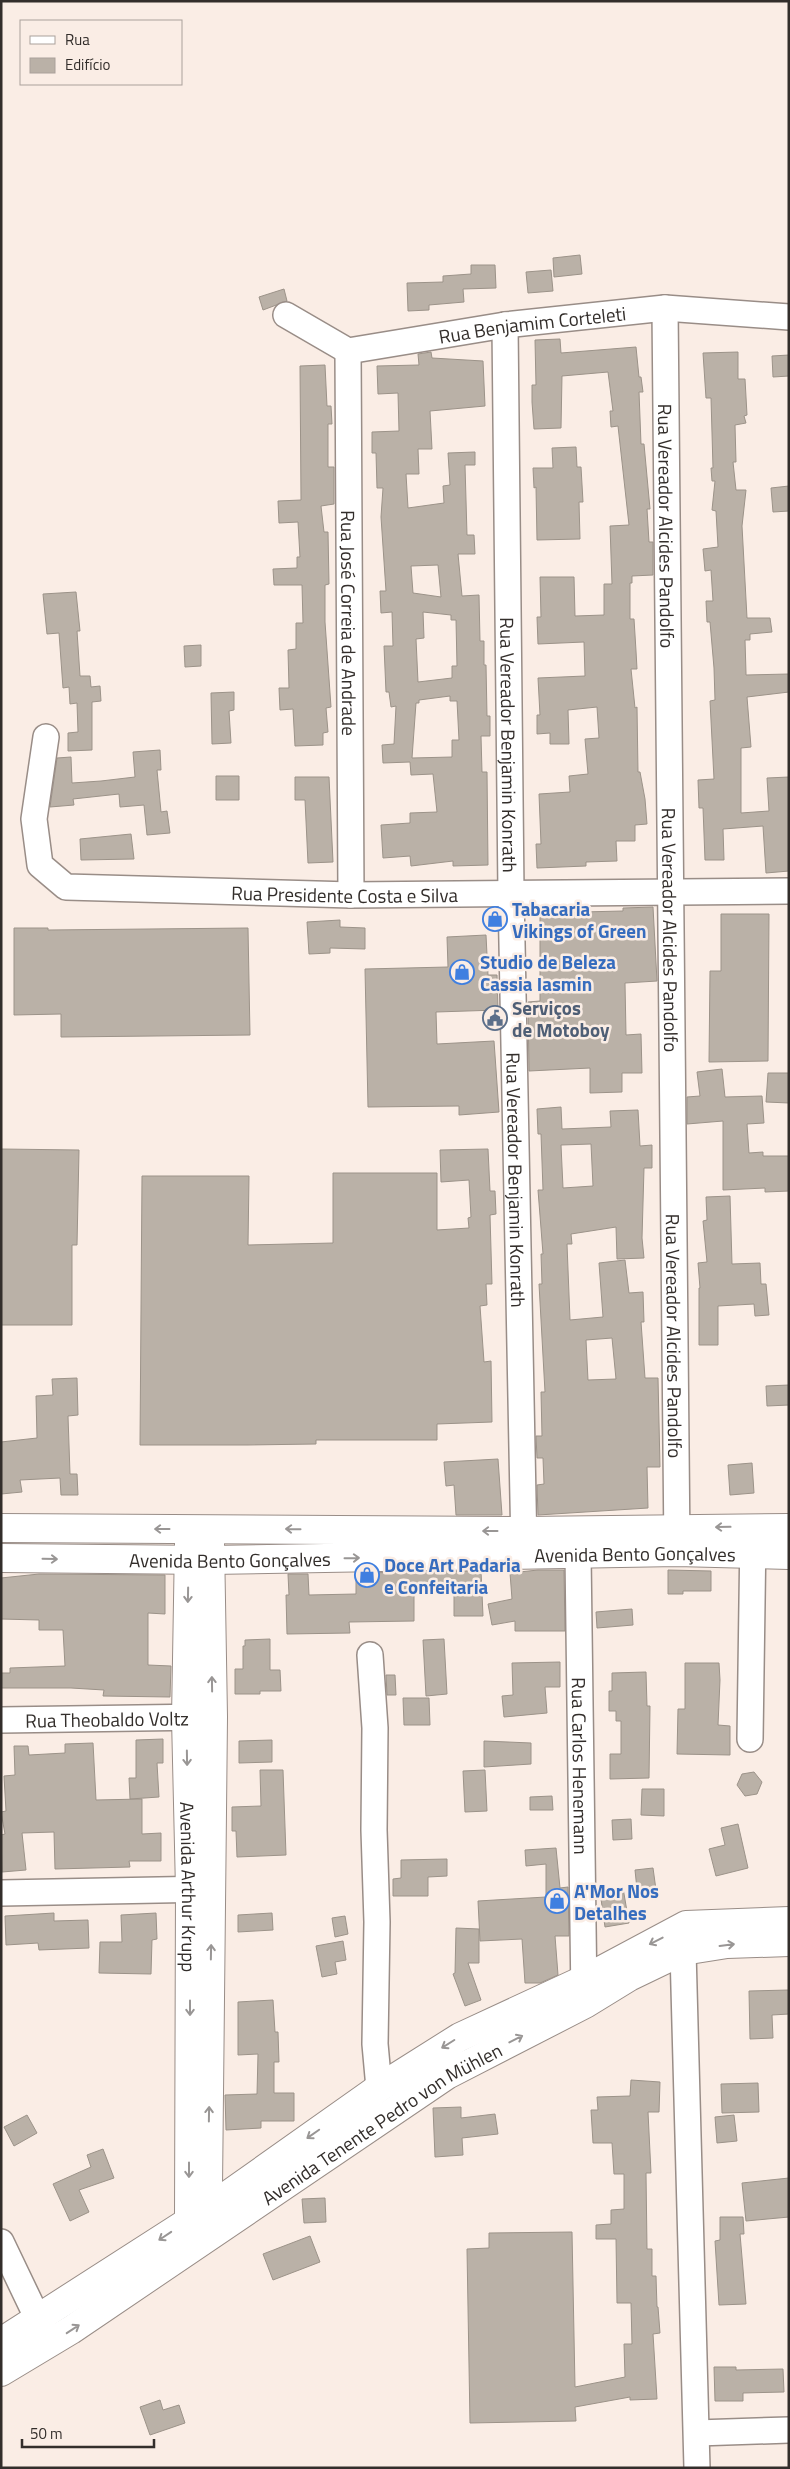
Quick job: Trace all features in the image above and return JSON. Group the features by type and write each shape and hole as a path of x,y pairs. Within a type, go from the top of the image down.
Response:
{"main road":[{"name":"Avenida Bento Gonçalves","path":"1,1558 200,1560 393,1557 524,1543 676,1540 753,1527 789,1528"},
{"name":"Avenida Bento Gonçalves","path":"1,1528 391,1530 524,1543"},
{"name":"Avenida Arthur Krupp","path":"199,1529 203,2226"},
{"path":"391,1530 393,1557"},
{"name":"Avenida Bento Gonçalves","path":"676,1540 753,1555 789,1555"},
{"name":"Avenida Tenente Pedro von Mühlen","path":"1,2372 49,2343 203,2226 379,2088 460,2037 629,1977 684,1938 789,1921"},
{"name":"Avenida Tenente Pedro von Mühlen","path":"684,1938 727,1944 789,1942"},
{"name":"Avenida Tenente Pedro von Mühlen","path":"1,2342 38,2318 203,2226 584,1992"}],"street":[{"name":"Rua Benjamim Corteleti","path":"348,351 506,325 665,308 789,317"},
{"name":"Rua Vereador Alcides Pandolfo","path":"665,308 676,1540"},
{"path":"286,316 348,351"},
{"name":"Rua Vereador Benjamin Konrath","path":"506,325 511,893 524,1543"},
{"name":"Rua José Correia de Andrade","path":"348,351 351,896"},
{"name":"Rua Presidente Costa e Silva","path":"46,736 34,819 40,865 66,887 351,896 789,891"},
{"path":"750,1739 753,1527"},
{"name":"Rua Carlos Henemann","path":"579,1542 584,1992"},
{"path":"370,1655 375,1728 374,1830 377,1922 374,2044 379,2088"},
{"name":"Rua Theobaldo Voltz","path":"1,1720 200,1718"},
{"path":"1,1893 201,1889"},
{"path":"684,1938 697,2468"},
{"path":"1,2242 49,2343"},
{"path":"697,2433 789,2430"}],"building":[{"path":"580,255 582,274 554,277 553,258"},
{"path":"471,265 495,265 496,288 463,289 464,302 429,305 429,310 408,311 407,283 443,282 443,276 471,274"},
{"path":"551,270 553,291 528,293 526,272"},
{"path":"284,289 287,301 263,310 259,297"},
{"path":"560,339 561,353 636,347 639,377 641,377 643,392 639,392 641,444 644,444 650,509 647,509 649,542 653,542 653,575 632,576 632,583 630,583 630,619 634,619 637,669 631,669 635,708 637,707 638,772 640,772 645,799 647,824 635,825 635,841 616,841 617,861 586,862 586,866 537,868 536,844 541,844 539,794 570,792 569,776 588,774 585,739 599,738 597,707 568,710 569,744 550,744 550,733 537,734 537,715 540,715 538,678 585,676 584,642 538,644 537,617 541,617 540,577 574,577 575,616 604,615 604,584 612,584 610,526 629,525 618,426 611,427 610,411 613,411 608,372 562,376 561,428 534,429 532,385 536,385 535,340"},
{"path":"431,352 432,358 483,361 485,406 430,411 432,449 418,449 419,474 406,474 408,508 444,503 443,486 450,485 448,453 475,452 475,465 465,465 467,535 474,535 475,554 458,554 462,596 479,595 480,641 484,641 487,716 490,716 490,736 481,736 482,772 487,772 488,865 453,866 453,861 411,866 410,856 383,858 381,825 410,823 410,813 437,812 433,774 411,775 410,762 383,763 382,745 394,744 396,706 391,707 389,692 386,692 384,646 393,646 392,612 381,613 380,591 386,591 381,517 383,488 377,488 376,453 372,453 372,432 399,431 398,393 378,394 377,366 419,365 418,354","holes":["438,565 441,597 413,593 411,566","423,612 451,615 451,620 456,620 457,666 452,666 452,678 418,682 416,639 424,638","450,696 450,701 457,701 459,740 452,740 452,757 412,758 416,703 419,703 419,700"]},
{"path":"738,352 738,379 745,379 747,415 744,416 746,423 735,425 736,462 733,462 736,490 746,490 742,526 747,618 770,618 772,632 750,634 750,640 745,640 746,675 789,674 789,692 747,697 751,747 741,748 741,813 769,811 767,778 789,777 789,871 766,873 763,826 723,829 724,860 705,860 703,808 699,808 698,780 714,779 710,701 715,700 714,668 706,601 713,601 711,570 705,571 703,549 718,547 716,511 712,510 715,481 712,481 711,468 713,468 711,398 706,398 703,353"},
{"path":"789,355 789,376 773,377 772,356"},
{"path":"325,365 327,406 331,406 332,424 328,424 328,467 334,467 334,504 321,506 324,532 328,532 329,584 325,585 325,622 331,707 326,708 328,732 323,733 323,745 295,746 293,709 280,710 279,688 289,688 288,650 296,649 296,623 303,623 302,585 274,585 273,569 297,568 297,557 300,557 298,522 279,523 278,501 301,500 300,366"},
{"path":"576,447 577,467 581,467 583,502 579,502 580,539 537,540 536,487 534,488 533,468 553,468 552,448"},
{"path":"789,486 789,511 773,512 771,488"},
{"path":"76,592 80,631 77,631 80,676 90,676 91,687 100,686 101,701 92,702 92,750 68,751 68,733 78,732 77,703 70,704 69,687 63,688 59,633 47,634 43,594"},
{"path":"201,645 201,666 185,667 184,646"},
{"path":"234,692 234,710 229,711 231,743 212,744 211,693"},
{"path":"160,750 161,770 157,770 161,812 167,811 170,833 147,835 144,805 120,807 119,794 73,799 74,805 50,807 57,758 71,757 72,783 101,781 135,777 133,752"},
{"path":"216,776 239,776 239,800 216,800"},
{"path":"295,777 329,777 333,862 308,863 305,800 295,800"},
{"path":"131,834 134,859 81,860 80,839"},
{"path":"653,907 657,981 625,983 626,1035 641,1034 642,1073 622,1073 622,1092 590,1093 590,1068 529,1071 528,1002 540,1001 540,913 623,911 623,908"},
{"path":"721,914 769,914 768,1061 709,1062 710,971 721,971"},
{"path":"340,920 340,927 365,928 365,949 330,948 330,953 309,954 307,922"},
{"path":"14,928 48,928 48,930 248,928 250,1035 61,1037 61,1014 14,1015"},
{"path":"486,935 488,975 497,975 498,1010 436,1012 437,1044 494,1041 499,1112 459,1115 459,1106 368,1107 365,969 448,967 447,937"},
{"path":"722,1069 725,1097 762,1096 764,1123 747,1124 749,1153 763,1152 763,1156 789,1156 789,1191 765,1192 765,1188 723,1190 723,1121 687,1124 687,1097 700,1096 697,1072"},
{"path":"768,1073 789,1073 789,1103 766,1102"},
{"path":"561,1107 562,1129 611,1127 610,1111 638,1110 640,1146 652,1145 652,1168 644,1168 642,1238 644,1258 617,1259 616,1227 571,1234 572,1244 567,1244 570,1320 603,1317 599,1263 625,1260 629,1293 643,1292 644,1322 641,1322 645,1378 658,1378 660,1467 647,1467 648,1508 538,1515 537,1485 544,1484 543,1458 537,1458 536,1436 542,1436 541,1392 545,1392 539,1284 542,1284 541,1254 543,1254 538,1190 543,1190 541,1134 538,1134 537,1109","holes":["591,1144 593,1186 563,1188 561,1145","612,1338 616,1379 588,1380 586,1340"]},
{"path":"1,1149 79,1150 77,1245 72,1245 72,1325 1,1325"},
{"path":"488,1149 490,1191 495,1191 496,1214 490,1215 492,1284 486,1284 487,1305 480,1306 484,1362 491,1361 492,1422 437,1424 437,1440 316,1440 316,1444 140,1445 142,1176 249,1176 248,1245 333,1243 333,1173 437,1173 437,1230 469,1228 468,1218 471,1217 469,1180 441,1182 440,1150"},
{"path":"730,1196 732,1264 760,1263 761,1284 766,1284 769,1315 755,1316 754,1304 718,1306 718,1345 699,1345 700,1288 698,1263 707,1262 703,1221 707,1220 706,1197"},
{"path":"77,1378 78,1415 68,1416 70,1474 77,1474 78,1495 61,1495 60,1478 20,1480 22,1492 1,1494 1,1442 37,1438 36,1396 53,1395 52,1379"},
{"path":"789,1385 789,1405 767,1406 766,1386"},
{"path":"498,1459 502,1515 456,1515 454,1485 446,1486 444,1462"},
{"path":"752,1463 754,1493 730,1495 728,1465"},
{"path":"564,1570 565,1631 515,1631 515,1621 492,1625 488,1604 512,1599 510,1573"},
{"path":"668,1570 711,1571 711,1591 683,1591 683,1594 668,1594"},
{"path":"481,1571 483,1616 454,1616 454,1590 414,1590 414,1621 349,1622 350,1633 287,1634 286,1595 289,1595 288,1574 308,1574 309,1595 356,1594 356,1573"},
{"path":"39,1574 165,1575 165,1614 148,1613 148,1665 171,1666 170,1697 103,1696 104,1690 71,1688 1,1688 1,1673 10,1673 10,1668 65,1666 63,1630 39,1630 39,1620 1,1619 1,1578"},
{"path":"632,1609 633,1625 597,1628 596,1612"},
{"path":"270,1639 270,1670 280,1670 281,1691 260,1691 260,1694 235,1694 235,1669 243,1669 243,1646 245,1646 245,1640"},
{"path":"444,1639 447,1694 426,1696 423,1640"},
{"path":"560,1662 560,1687 545,1687 547,1713 504,1717 502,1696 513,1695 512,1663"},
{"path":"685,1663 719,1663 718,1725 730,1726 730,1755 677,1754 678,1709 685,1709"},
{"path":"646,1672 647,1706 650,1706 649,1778 610,1779 610,1754 621,1754 621,1721 616,1721 616,1711 609,1711 609,1691 612,1691 612,1673"},
{"path":"386,1675 395,1675 396,1695 387,1695"},
{"path":"403,1698 429,1698 430,1725 404,1725"},
{"path":"163,1739 163,1763 157,1763 159,1797 130,1799 129,1778 136,1778 136,1740"},
{"path":"272,1740 272,1762 239,1763 239,1741"},
{"path":"484,1741 531,1743 531,1764 484,1767"},
{"path":"93,1743 96,1800 142,1799 142,1834 161,1833 161,1861 129,1861 130,1867 55,1869 54,1832 22,1833 26,1870 2,1872 1,1835 5,1834 1,1812 6,1811 4,1776 15,1775 14,1746 28,1746 29,1755 65,1753 65,1744"},
{"path":"260,1770 283,1770 286,1855 237,1857 236,1831 232,1831 232,1807 261,1806"},
{"path":"485,1770 487,1811 465,1812 463,1771"},
{"path":"754,1772 762,1782 757,1794 745,1796 737,1785 742,1774"},
{"path":"642,1789 664,1789 664,1816 641,1815"},
{"path":"552,1796 553,1810 530,1810 530,1797"},
{"path":"631,1819 632,1839 613,1840 612,1820"},
{"path":"738,1824 748,1868 716,1876 709,1849 725,1845 721,1828"},
{"path":"556,1848 560,1888 568,1887 569,1936 555,1936 558,1975 540,1983 525,1983 522,1939 480,1941 478,1901 546,1897 546,1864 526,1866 525,1850"},
{"path":"447,1859 447,1876 428,1877 428,1896 393,1896 393,1879 401,1878 401,1860"},
{"path":"653,1868 657,1897 638,1899 635,1870"},
{"path":"623,1888 629,1923 605,1927 600,1892"},
{"path":"54,1913 54,1921 88,1920 89,1948 39,1950 38,1943 6,1945 5,1916"},
{"path":"156,1913 157,1939 152,1940 151,1974 99,1973 100,1942 122,1942 121,1915"},
{"path":"272,1913 273,1930 238,1932 238,1915"},
{"path":"345,1916 348,1934 335,1937 332,1918"},
{"path":"456,1928 479,1929 479,1963 468,1963 481,2000 465,2006 453,1974 455,1973"},
{"path":"343,1941 346,1960 335,1962 337,1974 322,1977 316,1946"},
{"path":"789,1990 789,2014 772,2015 773,2038 750,2039 749,1991"},
{"path":"273,2000 275,2032 278,2032 279,2062 274,2062 274,2093 294,2093 294,2121 261,2121 261,2128 226,2130 225,2095 257,2094 258,2054 238,2055 238,2002"},
{"path":"631,2080 660,2082 659,2112 648,2112 651,2173 646,2173 647,2249 652,2249 652,2276 656,2276 660,2333 653,2334 657,2399 630,2400 630,2397 575,2407 576,2421 470,2423 467,2249 489,2248 489,2233 572,2232 575,2387 625,2377 624,2344 632,2344 631,2303 617,2303 616,2239 596,2239 596,2225 611,2224 611,2210 624,2209 624,2174 614,2174 612,2143 593,2143 591,2110 598,2110 597,2097 630,2096"},
{"path":"758,2083 759,2112 722,2113 721,2084"},
{"path":"461,2107 461,2118 495,2114 498,2134 462,2138 463,2155 435,2157 433,2108"},
{"path":"27,2115 37,2133 14,2146 4,2127"},
{"path":"734,2115 737,2141 717,2143 715,2117"},
{"path":"103,2149 114,2178 79,2190 89,2212 70,2221 53,2184 91,2167 87,2155"},
{"path":"789,2178 789,2217 746,2221 742,2183"},
{"path":"325,2198 326,2222 304,2223 302,2199"},
{"path":"720,2217 743,2217 744,2234 740,2234 746,2304 719,2305 715,2241 720,2240"},
{"path":"310,2236 320,2262 273,2280 263,2254"},
{"path":"714,2367 736,2367 736,2370 783,2369 784,2392 743,2393 743,2401 715,2401"},
{"path":"160,2400 163,2410 179,2405 185,2423 150,2435 140,2407"}],"place":[{"name":"Tabacaria Vikings of Green","path":"495,919"},
{"name":"Studio de Beleza Cassia Iasmin","path":"462,972"},
{"name":"Serviços de Motoboy","path":"495,1018"},
{"name":"Doce Art Padaria e Confeitaria","path":"367,1575"},
{"name":"A'Mor Nos Detalhes","path":"557,1901"}]}
